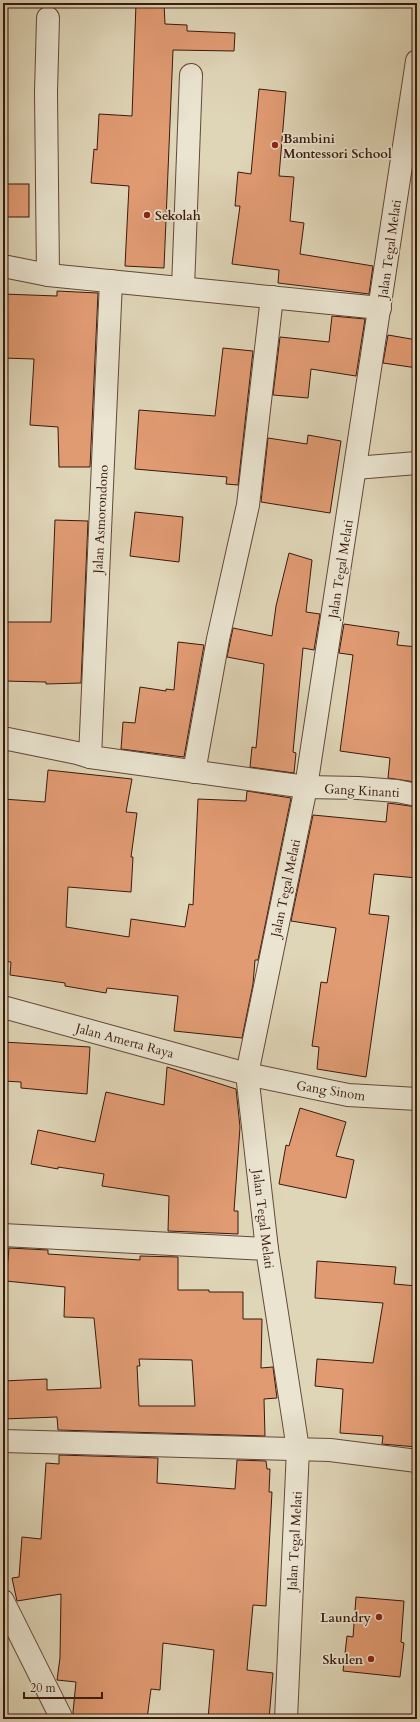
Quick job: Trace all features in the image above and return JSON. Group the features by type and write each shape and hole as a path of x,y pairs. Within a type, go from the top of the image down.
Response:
{"street":[{"path":"48,18 46,92 48,275"},
{"name":"Jalan Tegal Melati","path":"286,1719 298,1450 267,1249 247,1074 306,787 417,60"},
{"path":"183,288 191,75"},
{"path":"3,266 48,275 380,308"},
{"name":"Jalan Asmorondono","path":"90,757 111,281"},
{"path":"194,772 218,639 248,505 272,297"},
{"path":"355,468 417,463"},
{"name":"Gang Kinanti","path":"3,738 90,757 194,772 306,787 358,788 398,791 417,795"},
{"name":"Jalan Amerta Raya","path":"3,1007 247,1074"},
{"name":"Gang Sinom","path":"247,1074 348,1095 417,1099"},
{"path":"3,1235 267,1249"},
{"path":"3,1441 330,1450 417,1461"},
{"path":"3,1601 62,1719"}],"building":[{"path":"136,3 164,3 165,24 187,25 187,31 235,33 234,51 173,50 164,268 125,266 129,186 91,183 94,149 97,150 99,114 132,116"},
{"path":"259,89 286,92 279,176 294,177 290,221 304,223 300,254 373,266 369,294 278,283 279,270 232,264 240,206 235,206 238,172 251,174"},
{"path":"3,184 29,184 29,217 3,217"},
{"path":"57,291 98,293 90,467 59,467 58,427 30,425 34,359 3,358 3,294 57,296"},
{"path":"332,316 365,319 356,376 311,369 308,398 273,395 280,337 329,342"},
{"path":"388,335 417,340 417,368 383,363"},
{"path":"223,348 253,351 238,485 226,484 227,477 135,469 139,410 215,416"},
{"path":"308,435 341,441 330,513 261,502 268,438 307,444"},
{"path":"135,512 183,517 179,562 130,556"},
{"path":"55,520 88,521 81,683 46,684 46,682 3,681 3,622 51,622"},
{"path":"289,553 312,560 306,612 320,614 314,650 303,648 293,752 296,753 294,773 250,767 252,747 256,748 264,664 227,657 233,628 272,636 276,606"},
{"path":"344,624 399,632 397,645 417,647 417,766 415,782 388,778 390,758 340,751 353,655 339,653"},
{"path":"178,642 204,645 184,757 121,749 123,722 135,723 140,687 166,691 166,689 174,690"},
{"path":"48,770 132,779 126,812 137,813 131,857 133,857 131,892 68,887 66,927 129,937 131,919 185,927 189,904 193,905 198,799 246,801 247,791 291,798 258,960 255,960 253,984 242,1038 174,1031 178,996 107,988 106,993 65,986 65,983 10,975 11,962 3,961 3,799 45,802"},
{"path":"388,803 417,807 417,878 374,874 369,914 389,916 366,1077 317,1069 319,1047 312,1046 321,982 327,983 336,928 291,921 313,815 386,822"},
{"path":"3,1042 90,1047 87,1094 21,1088 21,1082 3,1081"},
{"path":"167,1067 236,1089 240,1127 234,1211 238,1211 238,1234 168,1231 169,1196 102,1186 104,1174 58,1167 58,1169 31,1164 38,1130 95,1142 106,1092 164,1105"},
{"path":"300,1108 346,1122 336,1156 354,1160 346,1198 279,1184 286,1145 289,1146"},
{"path":"9,1248 48,1250 48,1254 140,1260 140,1256 178,1257 178,1290 243,1292 243,1319 262,1319 261,1368 273,1367 277,1398 264,1399 265,1436 58,1430 57,1417 3,1419 3,1381 47,1379 47,1390 101,1388 94,1318 64,1317 65,1287 6,1281","holes":["139,1359 192,1360 195,1406 139,1406 137,1366 140,1366"]},
{"path":"317,1261 396,1267 394,1284 417,1286 417,1447 382,1444 383,1436 340,1433 343,1389 315,1386 317,1359 373,1363 383,1303 315,1298"},
{"path":"59,1455 158,1458 157,1483 235,1489 237,1460 266,1461 267,1469 270,1469 269,1492 272,1492 266,1606 253,1605 247,1670 273,1673 269,1719 208,1719 214,1650 163,1643 160,1690 151,1689 147,1719 74,1719 73,1712 76,1682 57,1680 60,1658 61,1594 17,1601 12,1578 19,1577 22,1537 41,1539 46,1463 59,1464"},
{"path":"356,1597 404,1601 401,1642 404,1643 400,1677 343,1671 347,1636 353,1637"}],"place":[{"name":"Bambini Montessori School","path":"275,145"},
{"name":"Sekolah","path":"147,215"},
{"name":"Laundry","path":"379,1617"},
{"name":"Skulen","path":"371,1659"}]}
